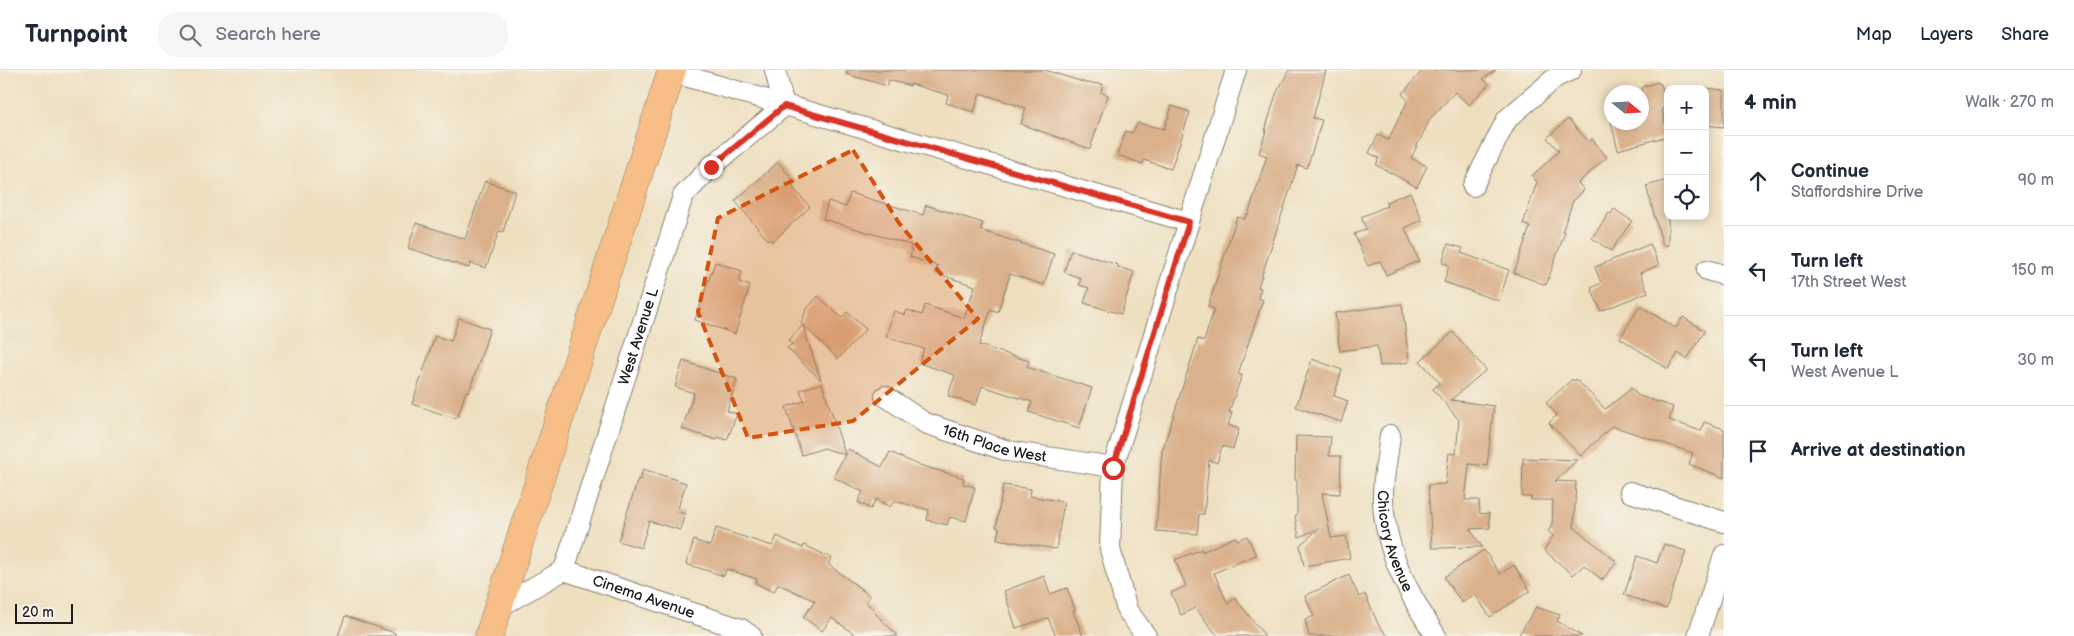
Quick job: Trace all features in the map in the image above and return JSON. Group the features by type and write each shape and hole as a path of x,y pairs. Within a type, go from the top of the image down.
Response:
{"main road":[{"path":"489,636 672,71"}],"street":[{"path":"775,70 784,106"},
{"path":"1146,636 1127,610 1110,549 1113,468 1236,70"},
{"path":"1473,186 1507,119 1556,76 1571,70"},
{"path":"672,71 784,106 1189,222"},
{"name":"West Avenue L","path":"564,570 683,196 711,167 784,106"},
{"name":"16th Place West","path":"885,396 925,422 1008,452 1113,468"},
{"name":"Chicory Avenue","path":"1390,435 1382,500 1391,552 1415,605 1436,636"},
{"path":"1630,492 1724,522"},
{"path":"1698,636 1724,555"},
{"path":"499,607 564,570"},
{"name":"Cinema Avenue","path":"564,570 741,629 751,636"}],"highlighted area":[{"path":"853,150 899,223 978,319 853,421 748,438 698,312 718,218"}],"building":[{"path":"847,70 1045,70 1086,83 1103,84 1101,92 1108,95 1090,149 1021,124 1026,108 980,93 974,112 946,103 948,95 911,84 910,86 889,80 887,86 846,74"},
{"path":"1289,70 1326,70 1313,118 1322,120 1307,168 1298,165 1258,287 1261,288 1258,298 1263,300 1238,374 1242,375 1229,412 1232,413 1228,425 1239,429 1233,449 1222,446 1217,463 1209,460 1204,514 1199,514 1197,534 1156,531 1162,451 1198,339 1204,341 1214,309 1208,306 1237,217 1245,219 1246,214 1248,215 1267,156 1259,153 1265,131 1276,94"},
{"path":"1423,70 1496,70 1483,79 1489,84 1469,105 1455,92 1430,119 1411,158 1427,166 1417,187 1376,165 1379,158 1369,153 1378,135 1388,140 1408,100 1402,94"},
{"path":"1658,82 1661,84 1664,94 1664,109 1662,109 1664,137 1618,150 1613,130 1649,130 1648,85"},
{"path":"1709,88 1724,90 1724,127 1709,125"},
{"path":"1172,106 1190,112 1171,169 1144,160 1143,164 1117,155 1126,131 1132,133 1138,123 1164,129"},
{"path":"1568,119 1589,142 1592,139 1607,157 1578,183 1584,190 1573,201 1562,232 1565,232 1546,285 1514,273 1530,227 1523,224 1537,182 1532,176 1559,151 1547,138"},
{"path":"778,162 795,182 792,185 794,189 810,207 772,242 770,239 768,240 735,201"},
{"path":"485,181 515,191 503,232 499,231 486,268 470,263 469,268 408,248 416,223 465,239"},
{"path":"1664,181 1664,220 1668,220 1668,245 1663,246 1646,186"},
{"path":"1410,192 1422,220 1405,228 1419,261 1386,275 1380,261 1368,266 1354,234 1366,229 1361,217 1387,206 1386,202"},
{"path":"850,193 923,215 926,205 983,223 980,230 1054,254 1044,285 1010,274 998,312 991,309 979,345 1029,361 1027,367 1092,388 1079,428 1029,412 1032,402 982,386 976,405 948,396 955,375 919,363 924,349 886,336 894,311 905,315 907,310 922,315 925,305 964,318 975,286 935,273 938,266 910,257 911,245 823,219 828,201 846,207"},
{"path":"1614,209 1632,221 1611,251 1592,238 1609,213 1611,214"},
{"path":"1448,244 1463,248 1461,253 1509,270 1499,301 1444,282 1449,265 1442,263"},
{"path":"1650,244 1659,265 1640,273 1648,292 1601,311 1591,288 1601,283 1595,267"},
{"path":"1071,250 1134,272 1121,314 1084,303 1089,288 1079,285 1081,278 1064,272"},
{"path":"715,262 742,271 739,282 750,286 735,334 695,320"},
{"path":"818,296 842,318 847,312 866,329 838,359 801,323 806,310"},
{"path":"1402,304 1409,362 1380,366 1377,346 1340,351 1335,313"},
{"path":"1640,306 1676,328 1683,317 1705,331 1687,359 1678,353 1668,369 1620,338"},
{"path":"459,318 490,329 469,392 466,391 457,419 412,404 435,336 451,341"},
{"path":"803,325 821,380 787,348 792,344 788,341"},
{"path":"1453,332 1486,370 1451,400 1494,406 1487,466 1469,464 1465,500 1479,500 1480,514 1489,513 1490,528 1470,529 1482,547 1432,548 1428,485 1445,484 1449,453 1456,454 1459,420 1433,389 1440,383 1420,361"},
{"path":"1312,359 1342,370 1334,396 1348,401 1341,422 1296,407"},
{"path":"683,361 737,379 727,411 737,414 727,440 718,437 717,440 682,429 694,393 675,387"},
{"path":"1572,379 1574,381 1576,379 1605,409 1632,388 1637,395 1673,407 1669,420 1701,431 1704,422 1724,429 1724,478 1689,464 1693,453 1612,426 1581,456 1549,423 1557,415 1546,403"},
{"path":"822,383 845,454 848,449 882,467 890,452 916,464 964,478 963,484 975,487 966,521 950,517 947,525 927,520 929,510 894,501 890,507 876,499 871,509 858,502 863,492 833,477 845,455 824,448 802,455 786,407 804,401 800,390"},
{"path":"1296,436 1331,437 1329,456 1341,456 1340,494 1322,493 1331,538 1346,536 1350,558 1304,566 1300,545 1320,528 1299,537 1295,516 1297,515 1297,480 1295,480"},
{"path":"1523,458 1577,460 1555,481 1576,482 1574,527 1617,562 1602,580 1584,565 1573,575 1544,550 1553,536 1548,531 1552,526 1553,500 1531,500 1531,497 1522,497"},
{"path":"643,469 686,483 677,511 685,514 680,530 649,521 641,548 618,541"},
{"path":"1003,485 1031,489 1030,496 1064,502 1056,549 997,539 999,528 996,527"},
{"path":"716,528 772,546 777,536 803,548 804,545 832,558 828,564 870,596 865,602 874,609 873,611 898,636 857,636 832,618 822,631 803,617 815,601 778,584 774,592 755,583 757,579 726,569 724,576 686,564 694,540 710,546"},
{"path":"1247,536 1256,555 1214,573 1228,604 1235,598 1265,636 1218,636 1195,608 1181,615 1171,593 1186,586 1175,560 1202,549 1202,552 1235,537 1237,540"},
{"path":"1664,544 1686,551 1666,609 1624,595 1637,556 1657,563"},
{"path":"1484,550 1500,574 1514,565 1530,591 1490,617 1475,594 1462,603 1444,577"},
{"path":"1349,575 1359,597 1365,594 1378,624 1388,636 1309,636 1305,620 1314,616 1305,596"},
{"path":"1044,576 1050,594 1067,588 1075,610 1073,611 1083,636 1056,636 1048,618 1016,628 1004,591"},
{"path":"1536,607 1560,615 1557,621 1582,636 1518,636"},
{"path":"345,616 395,633 395,636 338,636"}],"route":[{"path":"711,167 784,106 1189,222 1113,468"}]}
